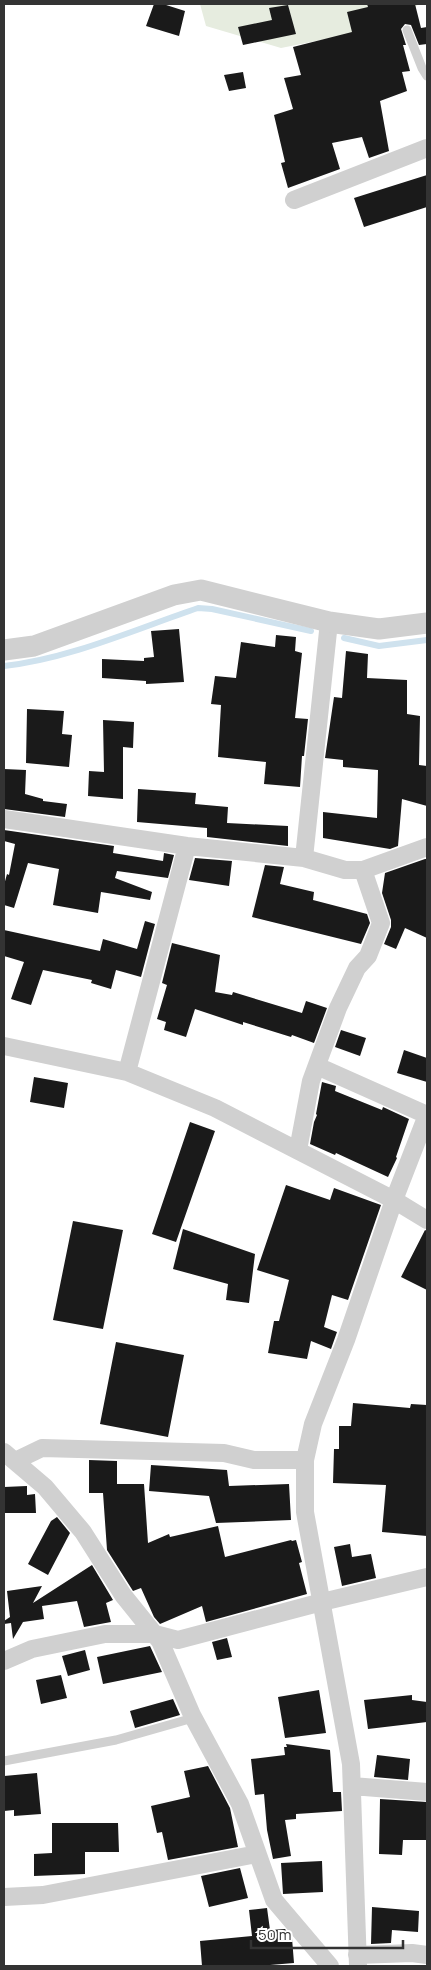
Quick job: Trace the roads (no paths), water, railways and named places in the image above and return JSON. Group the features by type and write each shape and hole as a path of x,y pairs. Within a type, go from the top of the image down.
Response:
{"street":[{"path":"294,200 427,148"},
{"path":"4,650 34,646 174,595 201,590 329,622 379,629 427,623"},
{"path":"304,858 329,622"},
{"path":"4,818 187,846 304,858 345,870 363,870 427,847"},
{"path":"127,1072 187,846"},
{"path":"298,1150 312,1081 338,1008 357,968 368,956 381,923 363,870"},
{"path":"4,1046 127,1072 215,1108 394,1200 427,1220"},
{"path":"317,1066 427,1115 424,1136 394,1200 346,1340 313,1424 305,1460 305,1512 351,1764 358,1960 412,1953 427,1956"},
{"path":"9,1457 42,1448 224,1453 254,1460 305,1460"},
{"path":"9,1457 45,1487 83,1532 123,1595 160,1641 193,1718 240,1804 274,1900 330,1966"},
{"path":"4,1661 32,1649 105,1634 155,1634 178,1640 322,1602 427,1577"},
{"path":"352,1786 427,1792"},
{"path":"4,1897 43,1895 257,1854"}],"lane":[{"path":"407,30 427,76"},
{"path":"4,1761 116,1740 193,1718"}],"waterway":[{"path":"4,666 53,657 78,650 198,608 212,609 311,631"},
{"path":"344,638 379,646 427,640"}]}
